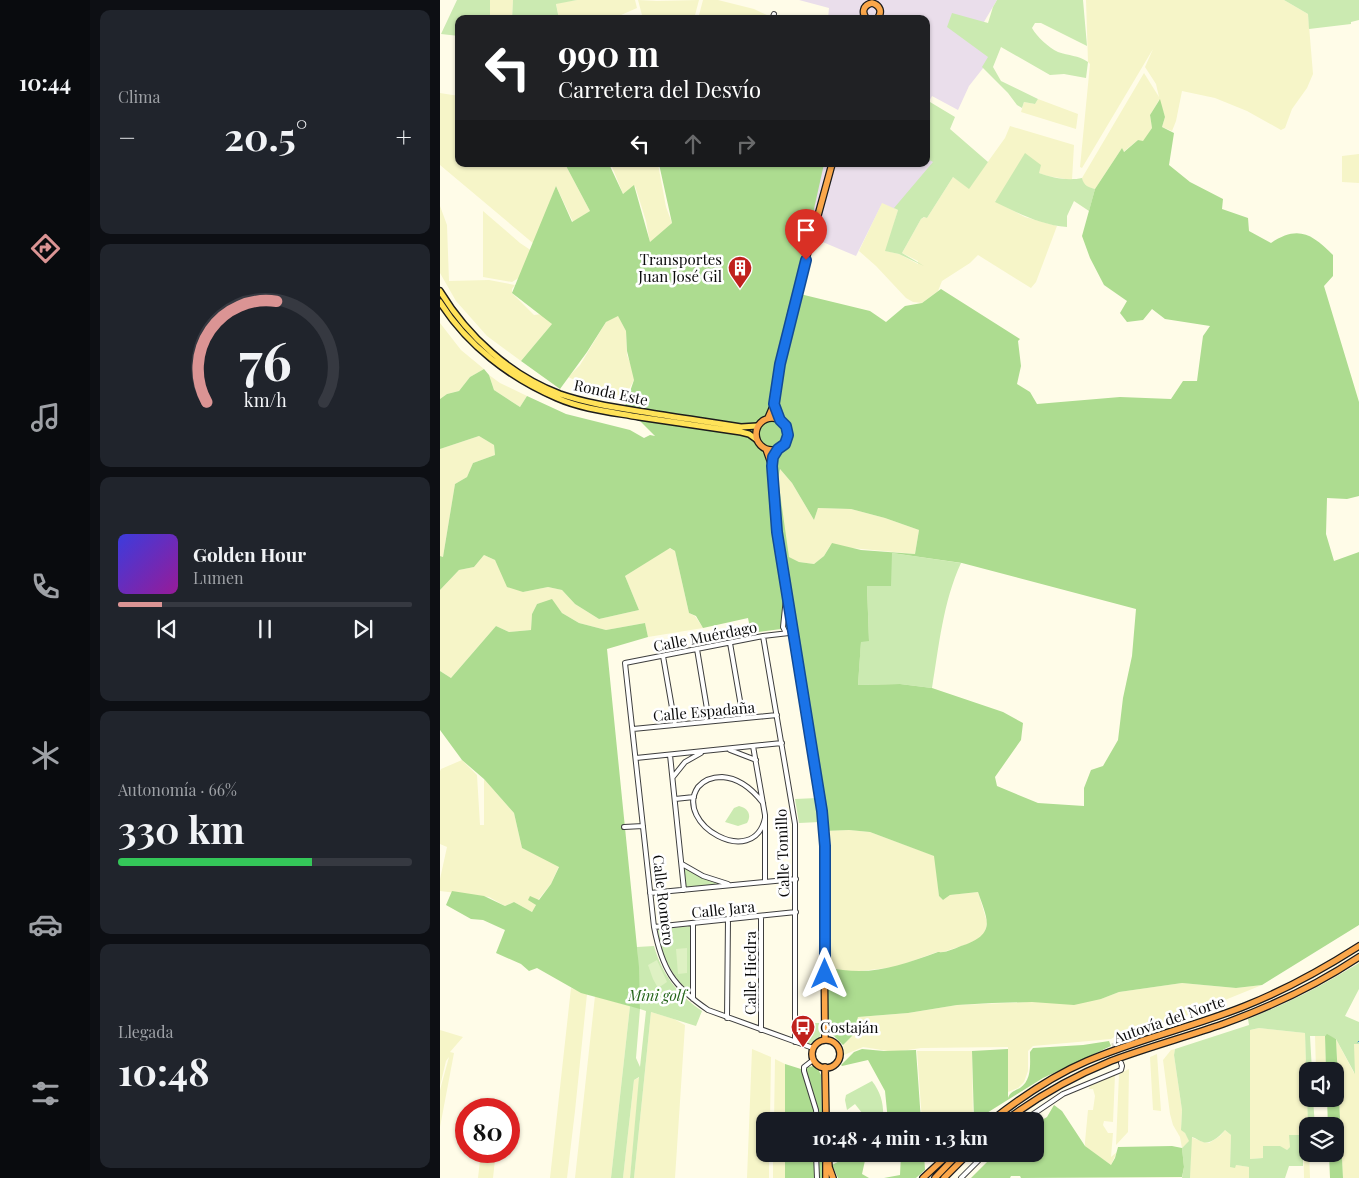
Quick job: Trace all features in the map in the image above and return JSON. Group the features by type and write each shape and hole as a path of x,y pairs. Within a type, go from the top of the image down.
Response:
{"highway":[{"path":"865,15 863,11 871,2 878,6 879,15"},
{"path":"778,449 766,449 760,446 756,439 756,430 757,426 768,418 774,404 783,348 831,167"},
{"path":"774,404 780,420 786,426 788,435 785,444 778,449 773,457 774,511 787,593 791,633 823,820 826,1040"},
{"path":"768,418 780,420"},
{"path":"766,449 772,466"},
{"name":"Autovía del Norte","path":"1003,1112 1029,1093 1085,1062 1120,1048 1246,1006 1317,972 1359,946"},
{"name":"Autovía del Norte","path":"1019,1112 1089,1070 1261,1009 1319,981 1359,957"},
{"path":"826,1040 837,1045 840,1056 834,1065 818,1066 813,1060 813,1048 817,1042 826,1040"},
{"path":"825,1067 826,1112"},
{"path":"826,1178 827,1162"},
{"path":"828,1162 833,1178"},
{"path":"923,1178 941,1162"},
{"path":"935,1178 950,1162"},
{"path":"944,1178 960,1162"}],"main road":[{"name":"Ronda Este","path":"440,292 463,324 496,357 532,380 559,393 590,403 612,407 741,427 757,426"},
{"name":"Ronda Este","path":"440,302 460,328 493,361 530,385 558,399 611,412 741,432 749,434 756,439"}],"street":[{"name":"Calle Muérdago","path":"625,663 763,636 791,633"},
{"name":"Calle Tomillo","path":"763,636 795,824 795,1042"},
{"path":"730,643 743,718"},
{"path":"697,649 709,721"},
{"path":"663,656 675,725"},
{"name":"Calle Romero","path":"625,663 654,927 659,953 672,980 708,1010 813,1048"},
{"name":"Calle Espadaña","path":"633,729 777,716"},
{"path":"636,758 782,743"},
{"path":"753,746 765,818 766,882"},
{"path":"724,749 756,760"},
{"path":"673,777 685,762 705,751"},
{"path":"670,755 684,890"},
{"path":"763,803 748,787 726,777 713,778 703,782 697,789 694,797 696,812 702,823 714,833 728,840 741,841 751,838 762,829 765,818"},
{"path":"675,799 694,797"},
{"path":"624,827 643,826"},
{"path":"682,864 703,876 733,885"},
{"path":"650,893 796,879"},
{"name":"Calle Jara","path":"654,927 796,912"},
{"name":"Calle Hiedra","path":"761,916 761,1030"},
{"path":"727,1018 728,920"},
{"path":"693,923 693,999"},
{"path":"813,1060 804,1067 804,1071 816,1112"},
{"path":"1036,1112 1063,1094 1121,1070 1121,1063"},
{"path":"816,1162 817,1178"},
{"path":"962,1178 977,1162"}],"shaded area":[{"path":"799,0 997,0 972,42 991,58 969,86 958,110 932,96 930,100 930,15 828,15 829,8"},
{"path":"930,156 936,160 893,211 881,206 856,256 806,235 817,167 930,167"}],"green space":[{"path":"457,0 490,0 490,15 455,15 455,36 441,34"},
{"path":"490,0 513,0 512,15 490,15"},
{"path":"513,0 577,0 556,4 558,15 512,15"},
{"path":"577,0 635,0 637,8 621,15 558,15 556,3"},
{"path":"638,0 699,0 695,15 642,15"},
{"path":"703,0 718,0 754,9 767,15 699,15"},
{"path":"997,0 1083,0 1087,46 1041,23 1035,23 1032,28 1054,50 1088,62 1086,78 1064,74 1050,75 1001,47 993,67 1001,81 1038,99 1035,104 1024,102 1022,108 1017,105 1008,93 982,67 988,57 947,27 952,13 988,23"},
{"path":"1086,0 1284,0 1308,14 1313,74 1307,88 1292,109 1285,128 1281,130 1247,111 1215,98 1182,91 1172,131 1162,127 1165,117 1159,100 1150,115 1152,128 1143,142 1138,140 1123,152 1122,148 1095,189 1088,187 1083,183 1082,178 1144,73 1159,97 1156,84 1145,67 1153,49 1082,168 1080,167 1090,64 1088,62"},
{"path":"1284,0 1359,0 1359,20 1351,22 1351,24 1309,29 1308,14"},
{"path":"440,93 455,95 455,167 567,167 590,211 573,222 556,186 534,244 440,165"},
{"path":"1038,99 1078,114 1076,129 1021,112 1024,102 1035,104"},
{"path":"1160,99 1165,117 1162,127 1174,133 1169,165 1190,182 1223,199 1222,209 1248,218 1249,231 1271,243 1289,234 1304,234 1318,242 1333,255 1333,276 1324,286 1359,402 1359,496 1347,499 1327,498 1326,534 1334,561 1359,552 1359,925 1262,985 1236,988 1182,983 1119,992 1101,999 1074,1005 1032,1002 992,1003 957,1005 908,1013 858,1017 853,1035 843,1045 829,1031 825,967 856,971 883,969 964,945 981,935 987,924 978,892 950,895 943,900 939,896 934,856 870,832 849,830 824,831 793,625 789,628 751,633 748,618 703,628 696,616 689,613 675,551 670,548 625,576 639,610 599,619 575,604 562,590 548,587 523,592 507,587 495,560 484,555 474,567 459,570 440,590 440,556 443,557 455,484 467,477 473,463 495,455 494,445 479,436 440,449 440,399 447,394 459,391 470,377 484,369 489,375 494,390 520,407 527,396 566,414 630,430 644,438 650,435 655,436 625,406 634,380 627,351 626,331 618,316 606,322 560,389 521,361 552,324 512,293 556,186 572,222 590,211 567,167 610,167 623,194 634,185 650,242 672,223 660,167 823,167 782,353 792,329 800,294 870,311 886,322 905,306 922,303 941,289 1020,339 1018,341 1021,366 1017,384 1030,392 1037,404 1120,397 1171,399 1183,381 1197,381 1203,336 1210,326 1165,319 1152,309 1143,320 1127,322 1120,313 1127,301 1104,285 1090,258 1082,236 1095,189 1122,148 1124,152 1138,140 1143,141 1152,128 1150,115","holes":["780,469 792,483 814,520 818,508 851,509 919,530 915,554 861,550 832,543 824,556 814,564 799,562 789,557 778,479","892,553 962,563 1136,609 1132,656 1123,698 1118,740 1103,766 1091,770 1084,788 1084,806 1038,803 997,786 995,777 1021,740 1023,723 1003,712 932,688 900,684 858,685 861,642 869,641 867,586 891,586"]},
{"path":"930,102 955,117 950,129 988,162 969,189 953,177 927,218 921,219 902,253 924,266 899,254 885,251 898,210 894,208 933,162 930,160"},
{"path":"1010,126 1074,145 1072,180 1039,173 995,201 1025,217 1057,226 1036,282 1031,288 978,255 970,263 942,281 938,291 922,303 913,302 906,298 859,251 882,203 898,210 886,251 899,254 918,264 918,261 902,253 921,219 927,218 953,177 969,188 1005,138"},
{"path":"1025,153 1041,165 1039,173 1060,178 1082,178 1087,186 1095,189 1089,211 1074,201 1067,216 1067,227 1039,221 995,202"},
{"path":"1359,154 1359,183 1342,182 1342,156"},
{"path":"612,167 659,167 666,207 672,223 650,243 646,221 635,186 623,194"},
{"path":"440,206 447,225 449,281 489,280 515,285 512,293 534,315 542,314 552,324 521,361 487,336 456,301 440,273"},
{"path":"483,211 532,251 522,276 512,282 483,277"},
{"path":"618,315 626,331 627,355 634,373 634,380 626,395 615,395 579,385 579,382 568,377 580,365 606,322 613,316"},
{"path":"440,323 461,350 484,369 470,377 459,391 447,394 440,399"},
{"path":"489,375 500,383 527,396 520,407 494,390"},
{"path":"479,436 494,445 495,455 473,463 467,477 455,484 443,557 440,556 440,449"},
{"path":"780,469 792,483 814,520 818,508 851,509 885,518 919,530 915,554 830,546 824,556 814,564 799,562 788,557 778,479"},
{"path":"669,548 675,551 689,613 695,616 703,628 648,637 645,623 606,630 579,623 562,613 552,600 537,604 532,614 531,630 509,632 496,626 451,678 440,671 440,590 459,570 474,567 484,555 495,560 500,570 523,592 548,587 562,590 575,604 599,619 639,610 625,576"},
{"path":"892,553 961,563 946,609 932,688 900,684 858,685 861,641 869,641 867,586"},
{"path":"552,599 562,613 579,623 606,630 645,623 648,637 607,649 639,967 640,1009 581,993 537,968 529,971 521,964 496,953 505,930 483,920 471,919 446,905 452,891 484,896 505,906 514,902 532,912 536,905 528,900 530,896 539,900 551,884 559,867 522,848 514,813 484,779 462,760 440,730 440,671 451,678 496,626 509,632 531,630 532,614 537,604"},
{"path":"462,760 477,775 480,825 484,825 484,779 514,813 522,848 559,866 551,884 538,900 529,897 536,905 532,912 514,902 505,906 489,897 440,891 440,879 447,847 440,844 440,771"},
{"path":"817,798 820,822 799,823 795,799"},
{"path":"739,806 745,808 748,812 747,823 738,826 725,822 734,808"},
{"path":"849,830 870,832 935,856 939,896 943,900 950,895 978,892 987,922 985,933 974,942 943,952 937,952 896,967 852,972 825,967 824,831"},
{"path":"684,868 704,878 718,882 718,884 686,889"},
{"path":"691,926 691,994 673,973 668,964 661,947 658,929"},
{"name":"Mini golf","path":"654,946 661,966 672,983 685,998 702,1011 696,1026 651,1012 634,1178 630,1178 639,1077 634,1080 623,1178 611,1178 630,1006 640,1008 637,947","holes":["640,1009 646,1011 640,1067 636,1058"]},
{"path":"687,948 687,973 678,974 676,949"},
{"path":"657,960 667,982 658,988 648,965"},
{"path":"1359,963 1359,989 1345,1016 1359,1022 1359,1044 1354,1044 1355,1074 1336,1039 1327,1035 1310,1036 1311,1062 1306,1062 1305,1033 1259,1028 1250,1030 1250,1159 1263,1158 1263,1146 1280,1146 1287,1150 1290,1147 1289,1135 1299,1135 1299,1162 1303,1162 1303,1166 1289,1166 1285,1178 1249,1178 1249,1167 1236,1165 1235,1168 1230,1167 1231,1135 1225,1130 1218,1137 1206,1143 1192,1137 1190,1178 1182,1178 1184,1167 1182,1148 1189,1141 1181,1130 1182,1110 1174,1055 1175,1049 1249,1025 1248,1019 1305,994"},
{"path":"1182,983 1236,988 1262,985 1188,1015 1119,1034 1111,1039 1033,1046 1028,1051 1028,1071 1024,1082 1018,1088 1008,1092 1008,1047 921,1048 894,1052 863,1047 844,1055 843,1045 853,1035 858,1017 908,1013 957,1005 1101,999 1119,992"},
{"path":"571,988 587,994 575,1111 567,1178 550,1178"},
{"path":"595,996 630,1006 611,1178 575,1178"},
{"path":"651,1012 674,1019 685,1025 675,1178 634,1178"},
{"path":"800,1023 821,1023 819,1038 810,1044 800,1040"},
{"path":"1259,1028 1305,1033 1306,1062 1299,1062 1299,1107 1308,1107 1308,1117 1299,1117 1299,1139 1287,1150 1263,1146 1263,1158 1250,1159 1250,1030"},
{"path":"440,1030 463,1037 450,1052 454,1053 440,1127 440,1090 449,1057 446,1061 440,1086"},
{"path":"1327,1034 1336,1039 1337,1062 1326,1062 1325,1036"},
{"path":"1315,1035 1325,1036 1326,1062 1316,1062"},
{"path":"1336,1039 1354,1073 1354,1044 1359,1044 1359,1178 1343,1178 1344,1117 1340,1117 1339,1107 1344,1107 1344,1062 1337,1062"},
{"path":"1109,1041 1111,1046 1043,1078 988,1112 974,1112 972,1051 1008,1049 1008,1098 1011,1093 1027,1081 1030,1072 1030,1052 1033,1048 1083,1045"},
{"path":"752,1049 771,1057 770,1112 756,1112 756,1162 769,1162 769,1178 747,1178"},
{"path":"862,1049 884,1051 916,1050 920,1112 887,1112 885,1091 868,1060 841,1065 854,1052"},
{"path":"1175,1049 1174,1055 1182,1110 1181,1129 1190,1141 1182,1148 1180,1137 1173,1125 1170,1114 1163,1060 1171,1050"},
{"path":"917,1051 972,1051 973,1112 921,1112"},
{"path":"1157,1054 1161,1111 1153,1110 1150,1057"},
{"path":"775,1059 785,1064 785,1112 774,1112"},
{"path":"785,1064 801,1069 813,1066 818,1069 821,1075 822,1112 785,1112"},
{"path":"1129,1069 1128,1132 1116,1145 1119,1074"},
{"path":"1115,1075 1113,1122 1104,1121 1103,1125 1108,1133 1113,1133 1111,1157 1117,1152 1111,1165 1087,1148 1085,1142 1088,1110 1093,1110 1095,1096 1093,1089 1089,1089 1090,1085"},
{"path":"640,1077 630,1178 623,1178 634,1080"},
{"path":"872,1081 882,1100 883,1112 861,1112 855,1104 847,1110 846,1095"},
{"path":"1054,1105 1062,1111 1085,1146 1111,1165 1118,1147 1172,1146 1182,1148 1184,1167 1182,1177 1021,1178 1020,1176 1011,1176 1010,1178 971,1178 987,1162 1044,1162 1044,1119"},
{"path":"1307,1107 1314,1107 1314,1117 1308,1117"},
{"path":"1327,1107 1339,1107 1340,1117 1328,1117"},
{"path":"1225,1130 1231,1135 1230,1167 1236,1165 1249,1167 1249,1178 1190,1178 1191,1137 1209,1143 1220,1136"},
{"path":"773,1162 785,1162 785,1178 773,1178"},
{"path":"785,1162 823,1162 823,1178 785,1178"},
{"path":"838,1162 865,1162 862,1174 869,1178 838,1178 832,1165"},
{"path":"901,1162 924,1162 925,1170 916,1178 884,1178 900,1175"},
{"path":"1304,1162 1309,1162 1310,1178 1304,1178"},
{"path":"1329,1162 1342,1162 1343,1178 1330,1178"},
{"path":"480,1163 495,1163 493,1178 478,1178"}],"tunnel":[{"path":"1113,1043 1120,1060"}],"place":[{"name":"Transportes Juan José Gil","path":"740,289"},
{"name":"Costaján","path":"803,1048"}],"route":[{"path":"806,260 791,314 776,382 775,409 780,420 786,426 788,435 785,444 778,449 773,457 772,466 777,532 820,790 825,846 825,974"}]}
